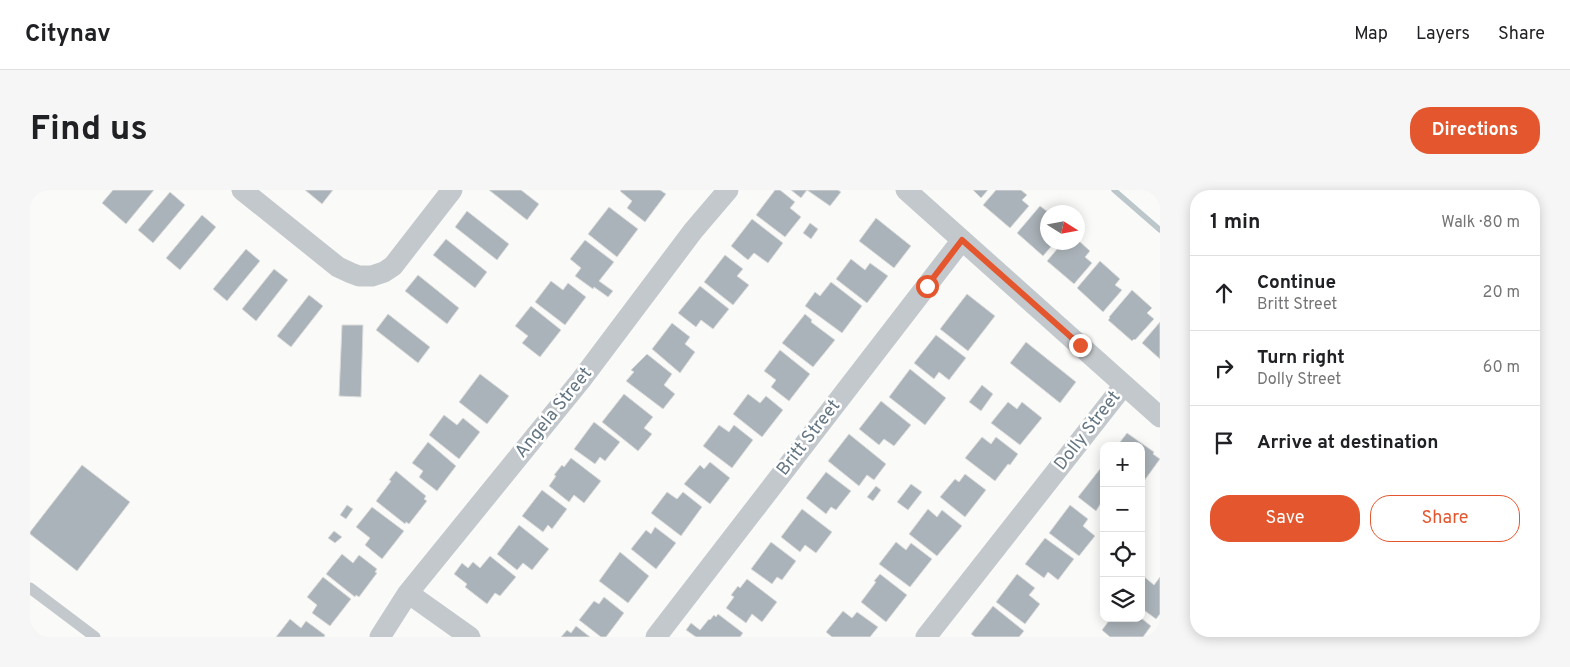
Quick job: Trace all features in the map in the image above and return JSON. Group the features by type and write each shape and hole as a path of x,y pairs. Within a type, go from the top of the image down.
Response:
{"street":[{"path":"242,190 338,267 359,276 372,276 384,272 393,266 452,190"},
{"name":"Angela Street","path":"380,637 408,593 581,380 692,232 728,190"},
{"name":"Dolly Street","path":"906,190 1124,385 926,637"},
{"name":"Britt Street","path":"656,637 962,240"},
{"path":"1124,385 1160,417"},
{"path":"408,593 470,637"}],"lane":[{"path":"30,588 95,637"}],"building":[{"path":"113,190 154,190 126,224 102,203"},
{"path":"305,190 333,190 322,204"},
{"path":"489,190 521,190 539,204 527,220"},
{"path":"621,190 660,190 666,194 645,222 627,208 632,201"},
{"path":"775,190 780,190 795,202 790,208 801,217 785,237 756,215"},
{"path":"791,190 807,190 801,198"},
{"path":"807,190 838,190 841,192 830,206"},
{"path":"973,190 988,190 981,198"},
{"path":"996,190 1021,190 1027,195 1022,200 1029,206 1010,228 983,205"},
{"path":"170,192 185,205 153,243 138,230"},
{"path":"1040,206 1040,250 1048,250 1043,256 1017,233"},
{"path":"609,207 638,229 617,257 588,234"},
{"path":"467,211 509,244 497,260 455,227"},
{"path":"202,215 216,227 180,270 166,258"},
{"path":"876,218 911,246 894,268 859,241"},
{"path":"752,219 783,243 768,263 754,253 748,260 731,246"},
{"path":"810,223 818,229 811,239 803,233"},
{"path":"446,239 487,272 475,288 433,255"},
{"path":"585,240 614,262 599,281 613,291 608,297 575,276 581,268 570,259"},
{"path":"1085,246 1090,251 1085,257 1092,263 1074,284 1047,261 1056,250 1085,250"},
{"path":"246,249 260,261 227,301 213,289"},
{"path":"725,255 743,269 737,276 749,285 733,305 704,282"},
{"path":"851,259 865,270 870,263 888,276 867,303 836,279"},
{"path":"1100,261 1120,279 1115,285 1122,290 1103,312 1077,288"},
{"path":"274,269 288,280 256,321 242,309"},
{"path":"418,275 459,308 447,324 405,291"},
{"path":"551,281 563,290 568,283 586,297 565,325 535,302"},
{"path":"831,282 862,306 842,333 805,306 815,292 820,296"},
{"path":"700,286 729,309 713,329 701,320 696,327 678,313"},
{"path":"1132,290 1152,308 1147,313 1154,319 1132,341 1108,320"},
{"path":"967,294 995,316 968,351 940,329"},
{"path":"309,295 323,306 291,347 277,336"},
{"path":"531,306 561,330 540,357 522,343 528,336 515,326"},
{"path":"388,314 430,347 418,363 376,330"},
{"path":"805,314 812,320 811,322 835,340 813,367 782,343"},
{"path":"1160,322 1160,359 1142,343"},
{"path":"672,323 690,337 685,344 695,352 680,373 652,349"},
{"path":"342,325 363,325 361,397 339,396"},
{"path":"936,335 966,358 949,380 939,372 934,379 914,363"},
{"path":"1026,342 1076,382 1060,403 1010,363"},
{"path":"780,350 810,374 789,401 771,387 776,380 764,371"},
{"path":"647,354 672,374 664,385 675,394 663,409 626,381 634,372 631,370"},
{"path":"910,369 946,398 925,425 889,397"},
{"path":"480,374 509,396 487,424 459,402"},
{"path":"982,385 993,394 981,411 969,402"},
{"path":"624,394 653,417 644,428 652,434 638,451 602,422"},
{"path":"748,394 760,403 766,396 783,410 762,437 733,414"},
{"path":"881,401 911,425 894,446 884,439 879,445 859,429"},
{"path":"1008,402 1017,409 1022,402 1042,418 1020,445 991,423"},
{"path":"444,415 457,425 463,418 480,432 459,459 429,435"},
{"path":"594,422 620,442 605,461 600,457 595,464 574,449"},
{"path":"719,425 729,432 734,425 753,440 732,468 703,446"},
{"path":"1127,433 1140,442 1120,442"},
{"path":"849,434 886,464 874,480 867,475 859,486 828,461"},
{"path":"982,437 991,444 996,437 1018,454 995,481 965,458"},
{"path":"428,442 456,466 437,491 419,477 423,471 412,463"},
{"path":"1145,446 1160,459 1145,480"},
{"path":"571,458 601,481 584,503 574,495 569,502 549,486 556,476 554,475"},
{"path":"710,462 730,478 710,504 684,484 700,465 704,469"},
{"path":"82,465 130,502 77,571 30,534 30,532"},
{"path":"1100,469 1100,505 1096,511 1078,497"},
{"path":"396,471 426,496 424,499 427,501 409,524 406,522 405,524 376,501"},
{"path":"826,472 851,491 836,510 831,507 826,514 806,498"},
{"path":"965,474 986,490 965,517 940,497 955,479 959,482"},
{"path":"911,484 922,492 908,510 897,502"},
{"path":"876,486 881,490 873,501 867,497"},
{"path":"542,490 567,509 552,529 548,525 543,532 522,516"},
{"path":"667,492 677,499 683,492 702,507 681,536 651,513"},
{"path":"347,505 353,509 346,519 340,515"},
{"path":"1070,505 1088,519 1083,526 1095,536 1079,556 1049,533"},
{"path":"372,507 404,531 382,559 365,545 370,538 356,527"},
{"path":"802,509 832,532 816,553 805,545 800,552 781,537"},
{"path":"928,509 937,517 942,510 962,526 937,556 909,534"},
{"path":"519,525 549,549 532,570 523,563 517,570 497,554"},
{"path":"655,527 676,543 656,569 631,549 646,530 651,534"},
{"path":"334,531 342,537 335,543 328,538"},
{"path":"1045,538 1074,559 1058,580 1048,572 1044,578 1025,564"},
{"path":"771,542 796,561 782,580 777,577 772,584 751,569"},
{"path":"896,542 906,550 911,543 932,559 910,587 879,564"},
{"path":"620,552 649,576 628,603 599,581"},
{"path":"342,554 353,563 359,555 377,569 375,572 377,573 359,597 356,595 355,597 326,574"},
{"path":"490,556 516,577 500,596 495,593 487,604 465,587 467,584 454,574 462,563 468,568 473,562 480,568"},
{"path":"880,574 907,595 886,622 861,602"},
{"path":"1017,574 1035,588 1029,595 1040,604 1025,624 996,602"},
{"path":"323,577 351,599 330,626 312,613 317,605 307,597"},
{"path":"1160,577 1160,614 1156,619 1145,611 1145,578 1154,585"},
{"path":"747,579 777,602 762,622 752,614 746,623 726,608 734,597 731,595"},
{"path":"604,597 624,613 606,637 601,637 579,620 594,601 599,604"},
{"path":"993,606 1024,631 1019,637 975,637 971,634"},
{"path":"843,611 852,618 857,612 878,627 870,637 832,637 826,632"},
{"path":"718,614 743,633 740,637 696,637 686,630 691,623 700,630 709,619 714,615 716,617"},
{"path":"290,619 301,628 306,621 325,635 324,637 276,637"},
{"path":"1145,621 1151,626 1143,637 1110,637 1102,630 1108,622"},
{"path":"576,626 590,637 561,637 567,630 571,633"}],"waterway":[{"path":"1114,190 1160,230"}],"route":[{"path":"927,286 962,240 1080,345"}]}
